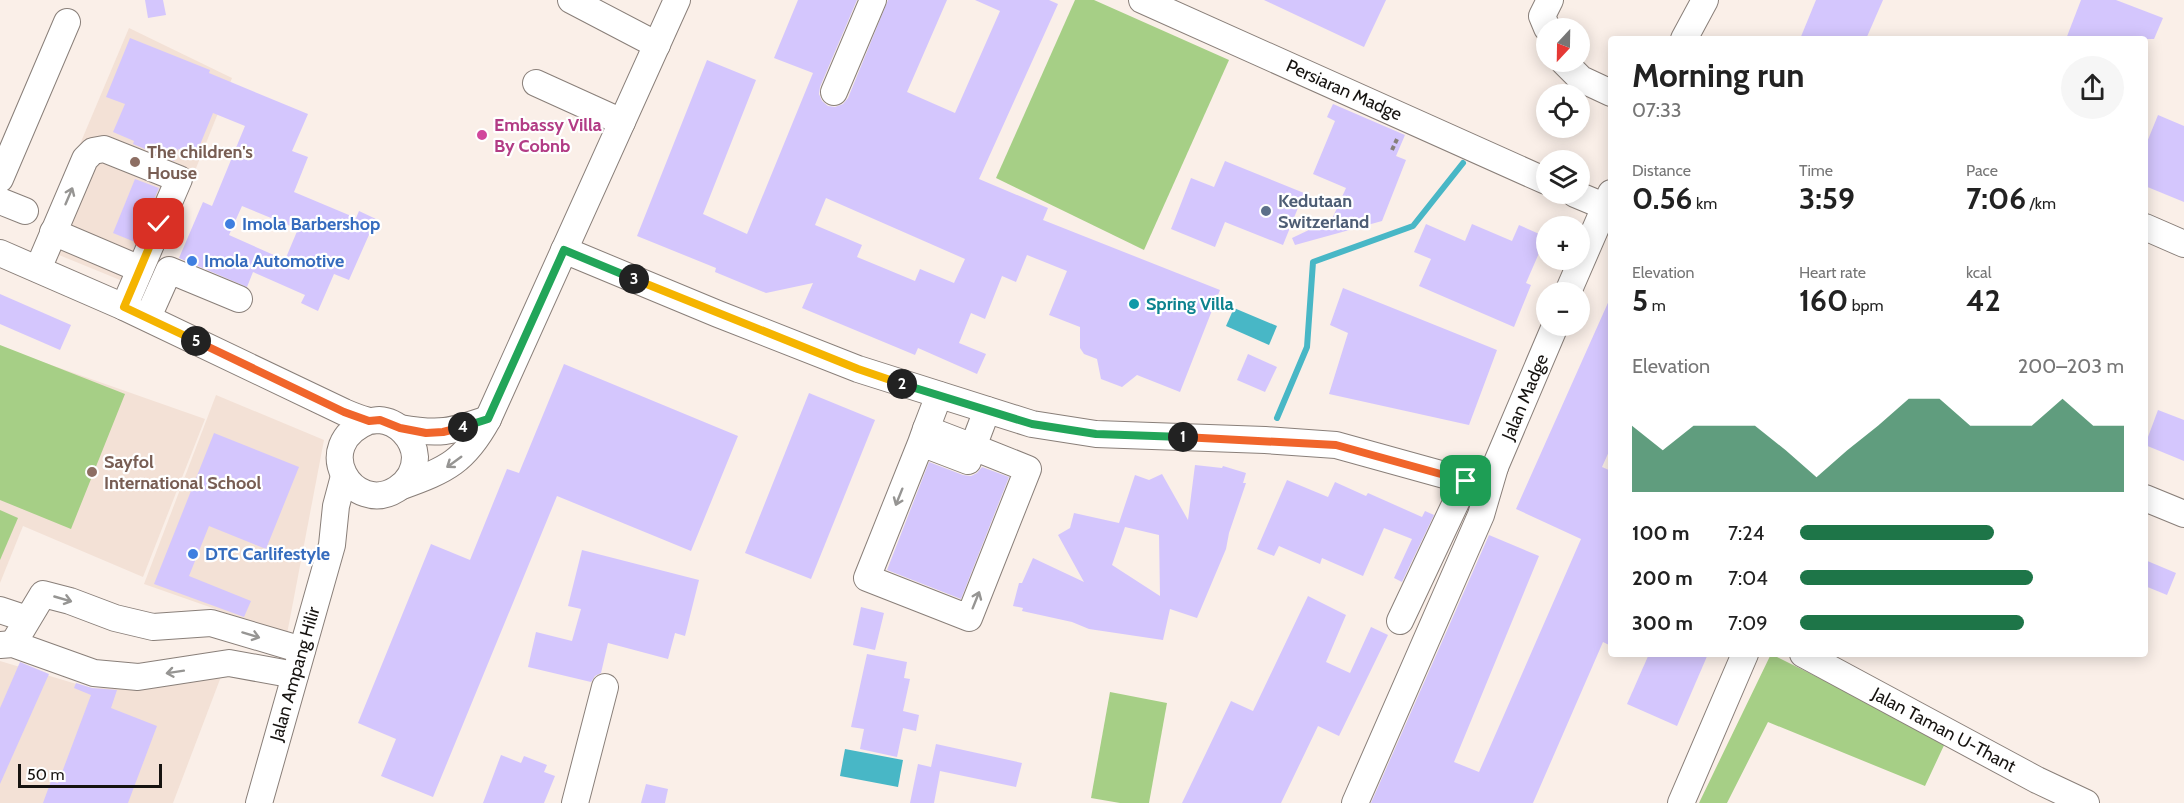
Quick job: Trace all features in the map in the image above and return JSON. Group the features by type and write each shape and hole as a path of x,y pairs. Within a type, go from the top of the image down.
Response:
{"street":[{"path":"571,0 657,45"},
{"path":"488,419 443,432 426,433 400,428 380,420 359,427 343,442 340,465 351,485 361,492 383,495 448,467 463,456 476,440 488,419 676,0"},
{"path":"834,92 873,0"},
{"name":"Persiaran Madge","path":"1142,0 1536,177"},
{"path":"1543,18 1550,0"},
{"path":"1686,36 1706,0"},
{"path":"0,179 67,22"},
{"path":"1574,72 1581,79 1608,92"},
{"path":"536,83 622,122"},
{"path":"38,269 85,159 93,151 104,149 179,178 124,307"},
{"path":"1590,198 1608,203"},
{"path":"0,201 25,211"},
{"path":"1573,282 1608,205"},
{"path":"2148,228 2184,244"},
{"path":"53,232 140,269"},
{"path":"564,250 858,369 1032,424 1096,434 1336,445 1466,481 1483,477 1495,467"},
{"path":"0,253 148,317 329,404 359,427"},
{"path":"148,317 169,270 239,299"},
{"name":"Jalan Madge","path":"1355,803 1481,515 1495,467 1551,336"},
{"path":"923,436 973,447 1028,470 969,618 867,578 939,395"},
{"path":"973,447 987,410"},
{"path":"400,428 412,446 415,456 409,477 402,486"},
{"name":"Jalan Ampang Hilir","path":"260,803 332,545 336,506 344,476"},
{"path":"1400,621 1466,481"},
{"name":"Jalan Ampang Hilir","path":"332,545 343,524 372,495"},
{"path":"2148,499 2184,514"},
{"path":"294,675 230,663 138,677 94,673 6,645 43,594 70,601 115,618 153,627 211,623 302,650"},
{"path":"0,610 27,619"},
{"path":"1681,803 1744,657"},
{"name":"Jalan Taman U-Thant","path":"1809,657 2037,780 2086,803"},
{"path":"574,803 605,687"}],"shaded area":[{"name":"The children's House","path":"129,28 232,78 147,291 37,246"},
{"name":"Sayfol International School","path":"0,347 205,419 143,577 23,526 0,583"},
{"path":"216,395 324,440 287,634 144,584"},
{"path":"0,661 93,689 222,674 173,803 0,803"}],"green space":[{"path":"1075,0 1094,0 1229,60 1144,250 996,178"},
{"path":"0,345 125,394 71,529 0,500"},
{"path":"0,510 18,518 0,560"},
{"path":"1770,657 1777,657 1946,741 1925,786 1768,722 1727,803 1699,803"},
{"path":"1110,692 1167,703 1149,803 1120,803 1091,798"}],"water":[{"path":"1234,308 1277,326 1269,345 1226,326"},
{"path":"845,749 903,760 898,787 840,776"}],"building":[{"path":"145,0 163,0 166,15 148,18"},
{"path":"798,0 857,0 820,87 819,94 822,101 828,106 835,107 843,104 848,98 888,0 947,0 907,92 955,113 1000,11 975,0 1049,0 1058,4 979,179 1048,208 1043,220 1220,290 1180,392 1137,375 1122,387 1101,379 1097,359 1084,354 1080,348 1080,327 1049,315 1067,271 1027,255 1016,282 1002,276 985,319 971,313 959,343 986,354 977,374 918,348 915,355 802,308 813,283 766,293 715,272 716,268 637,236 707,60 756,80 703,214 747,234 813,73 774,58","holes":["826,198 965,259 954,283 920,269 915,281 857,257 862,245 815,225"]},
{"path":"1264,0 1386,0 1364,47"},
{"path":"1816,0 1883,0 1867,36 1801,36"},
{"path":"2081,0 2116,0 2163,18 2154,39 2148,39 2148,36 2067,36"},
{"path":"130,38 210,70 209,73 308,114 292,151 308,157 294,192 356,218 359,211 376,219 349,280 334,274 318,311 301,303 305,295 253,272 247,287 179,258 203,202 212,206 245,126 213,113 195,157 178,149 174,161 133,144 134,141 113,132 125,104 106,97","holes":["242,206 298,229 285,260 229,235"]},
{"path":"1333,104 1405,135 1396,156 1406,160 1382,221 1295,245 1292,238 1332,219 1346,188 1313,174 1335,121 1327,117"},
{"path":"2158,115 2184,126 2184,202 2148,187 2148,140"},
{"path":"1225,161 1304,193 1283,245 1225,222 1215,247 1171,229 1191,178 1214,187"},
{"path":"135,179 159,188 135,242 113,233"},
{"path":"1426,224 1465,241 1472,224 1512,241 1519,225 1536,233 1536,260 1526,283 1531,285 1514,327 1419,286 1431,259 1414,252"},
{"path":"1343,288 1497,350 1469,425 1329,394 1348,333 1330,325"},
{"path":"0,294 71,325 60,350 0,324"},
{"path":"1608,303 1608,454 1602,467 1608,470 1608,644 1603,642 1533,803 1371,803 1489,535 1539,556 1454,762 1479,772 1581,539 1516,509"},
{"path":"1248,354 1277,367 1265,392 1237,380"},
{"path":"564,364 738,436 691,551 557,496 433,797 381,776 396,739 358,723 431,544 470,560 507,469 519,473"},
{"path":"809,393 875,420 811,579 745,553"},
{"path":"2158,410 2184,420 2184,461 2148,446 2148,437"},
{"path":"214,433 299,467 266,549 209,526 189,576 251,601 244,617 154,584"},
{"path":"929,462 963,475 971,476 982,467 1009,477 961,599 887,570"},
{"path":"1195,465 1222,468 1223,466 1246,473 1243,483 1246,483 1226,549 1197,618 1170,609 1163,640 1089,629 1072,622 1022,611 1023,608 1013,606 1019,583 1022,583 1033,558 1084,582 1058,535 1070,528 1074,513 1119,523 1135,475 1149,480 1162,474 1188,520","holes":["1125,527 1159,535 1160,596 1112,565"]},
{"path":"1287,480 1328,497 1335,482 1366,496 1368,493 1422,517 1425,511 1434,515 1402,582 1394,578 1412,539 1384,528 1363,576 1322,558 1320,564 1279,546 1274,556 1257,549"},
{"path":"582,550 699,580 685,636 675,633 668,659 608,643 601,673 591,682 528,667 536,632 572,641 581,609 568,606"},
{"path":"2148,561 2176,573 2167,595 2148,587"},
{"path":"1308,596 1346,615 1326,662 1350,673 1371,627 1388,635 1339,736 1318,726 1281,803 1182,803 1231,701 1253,711"},
{"path":"861,607 884,613 875,650 853,645"},
{"path":"867,654 907,662 904,678 910,679 903,711 919,715 916,731 903,728 897,757 860,749 864,729 851,727"},
{"path":"1648,657 1707,657 1677,726 1627,704"},
{"path":"20,662 49,674 0,784 0,708"},
{"path":"76,683 92,688 117,690 111,708 157,726 128,803 43,803 51,781 58,783 91,695 74,688"},
{"path":"936,744 1022,763 1016,787 940,771 934,803 910,803 918,764 931,767"},
{"path":"501,755 521,763 524,756 547,765 544,772 555,776 544,803 483,803"},
{"path":"646,784 668,789 665,803 641,803"}],"waterway":[{"path":"1277,418 1307,347 1313,262 1413,226 1463,163"}],"place":[{"name":"Embassy Villa By Cobnb","path":"482,135"},
{"name":"The children's House","path":"135,162"},
{"name":"Kedutaan Switzerland","path":"1266,211"},
{"name":"Imola Barbershop","path":"230,224"},
{"name":"Imola Automotive","path":"192,261"},
{"name":"Spring Villa","path":"1134,304"},
{"name":"Sayfol International School","path":"92,472"},
{"name":"DTC Carlifestyle","path":"193,554"}],"route":[{"path":"159,224 124,307 344,412 369,421 380,420 400,428 426,433 443,432 457,430 488,419 564,250 858,369 1032,424 1096,434 1336,445 1466,481"}]}
